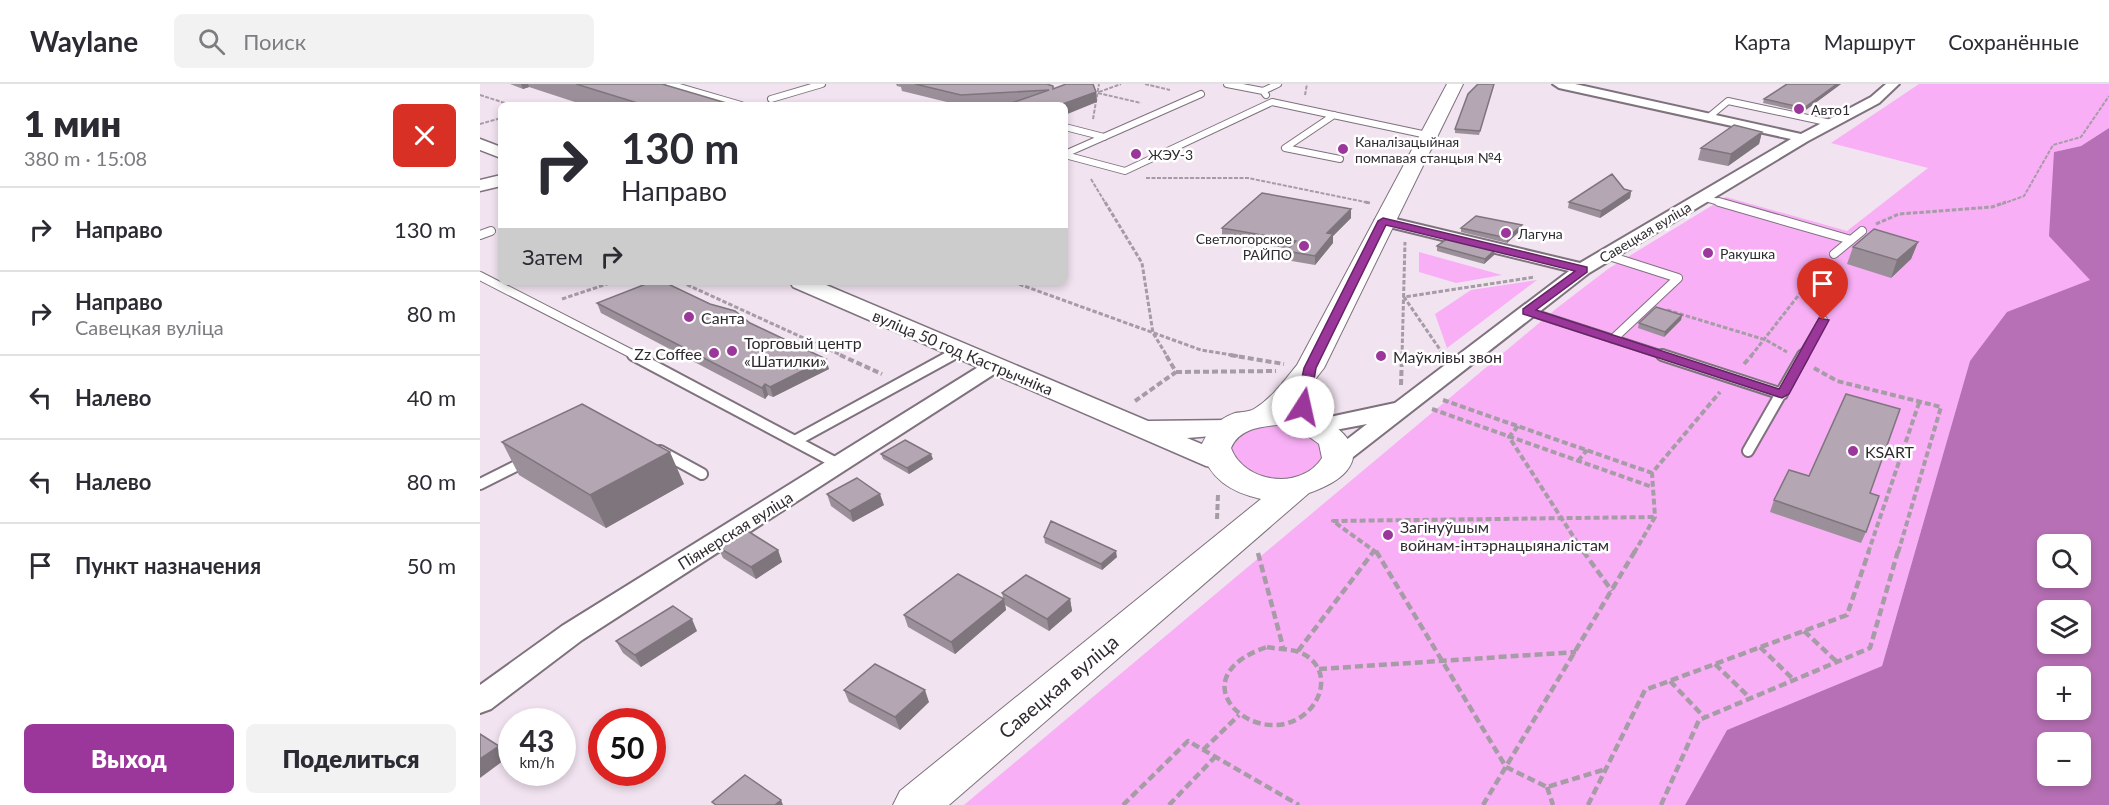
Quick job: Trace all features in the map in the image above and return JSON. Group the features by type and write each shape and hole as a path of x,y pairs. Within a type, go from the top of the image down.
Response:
{"main road":[{"path":"1263,416 1294,389 1310,368 1389,218 1427,135 1455,84"},
{"path":"1310,368 1311,422"},
{"path":"1263,416 1311,422 1331,436 1337,447 1336,459 1322,475 1297,486 1276,489 1255,487 1223,477 1216,443 1229,428 1244,420 1263,416"},
{"name":"Савецкая вуліца","path":"1208,548 1222,539 1236,506 1223,477"},
{"name":"Савецкая вуліца","path":"916,805 1208,548 1297,486"}],"street":[{"path":"1559,84 1803,138"},
{"path":"1619,96 1636,84"},
{"name":"Савецкая вуліца","path":"1311,422 1366,418 1411,394 1453,369 1583,269 1803,138 1875,100 1893,84"},
{"path":"480,144 498,152"},
{"path":"480,186 498,181"},
{"path":"1389,218 1583,269"},
{"name":"вуліца 50 год Кастрычніка","path":"808,285 995,365 1128,413 1181,430 1229,428"},
{"name":"Піянерская вуліца","path":"480,701 572,633 995,365"},
{"name":"Савецкая вуліца","path":"1336,459 1411,394"},
{"name":"вуліца 50 год Кастрычніка","path":"1128,413 1223,477"}],"lane":[{"path":"669,84 731,102"},
{"path":"771,99 822,84"},
{"path":"1227,84 1263,91 1278,84"},
{"path":"1263,91 1272,102"},
{"path":"1068,154 1201,94"},
{"path":"1710,116 1728,101 1831,123"},
{"path":"1068,156 1125,171 1272,102 1427,135"},
{"path":"1320,112 1332,105"},
{"path":"1334,115 1285,148 1340,159"},
{"path":"1068,128 1104,137"},
{"path":"1702,197 1851,240"},
{"path":"480,235 490,231"},
{"path":"1834,254 1862,231"},
{"path":"1606,255 1677,278 1613,339"},
{"path":"480,276 498,285"},
{"path":"499,285 838,464"},
{"path":"1527,311 1782,394"},
{"path":"1748,451 1823,320"},
{"path":"795,441 900,382 961,351"},
{"path":"653,447 702,474"},
{"path":"480,484 532,458"}],"path":[{"path":"1096,135 1091,124 1100,84"},
{"path":"1087,97 1121,84"},
{"path":"1098,93 1167,109"},
{"path":"480,97 484,96 502,102"},
{"path":"1862,231 1899,214 1992,207 2024,196 2053,145 2081,137 2109,96"},
{"path":"480,124 498,119"},
{"path":"1079,159 1142,263 1153,333 1176,372"},
{"path":"1125,171 1148,179 1248,178 1389,218 1404,297 1411,394"},
{"path":"1483,805 1655,517 1652,472 1766,340 1823,264 1834,254"},
{"path":"1404,297 1583,269"},
{"path":"542,306 604,285"},
{"path":"688,285 900,382"},
{"path":"1021,285 1201,350 1291,365 1276,371 1176,372 1128,413"},
{"path":"1404,297 1453,369"},
{"path":"1411,394 1518,426 1652,472"},
{"path":"1411,394 1509,437 1652,488"},
{"path":"1588,805 1645,690 1847,615 1919,403 1941,407 1870,648 1699,720 1661,805"},
{"path":"1509,437 1518,426"},
{"path":"1509,437 1560,519 1612,591"},
{"path":"1578,461 1587,450"},
{"path":"1208,548 1220,509 1223,477"},
{"path":"1606,769 1547,787 1506,767 1445,662 1375,550 1334,521 1655,517"},
{"path":"1298,651 1375,550"},
{"path":"1804,631 1837,662"},
{"path":"1267,647 1298,651 1319,669 1323,681 1323,694 1316,706 1305,716 1288,723 1271,725 1253,722 1239,715 1229,705 1224,692 1223,680 1229,668 1245,654 1267,647"},
{"path":"1760,647 1794,680"},
{"path":"1319,669 1576,652"},
{"path":"1715,664 1750,698"},
{"path":"1670,681 1705,718"},
{"path":"1203,750 1239,715"},
{"path":"1123,805 1188,741 1299,805"},
{"path":"1168,805 1215,757"},
{"path":"1547,787 1553,805"}],"shaded area":[{"path":"1919,84 2109,84 2109,128 2081,146 2054,152 2090,280 1970,361 1882,666 1727,730 1685,805 964,805 1557,308 1608,269 1726,197 1847,231 1928,168 1831,143"},
{"path":"2109,128 2109,805 1685,805 1727,730 1882,666 1970,361 2007,312 2090,280 2049,236 2054,152 2081,146"},
{"path":"1419,252 1502,275 1456,283 1419,272"},
{"path":"1537,280 1447,348 1435,314 1471,290"},
{"path":"1287,422 1324,444 1322,461 1315,468 1292,478 1263,479 1231,464 1231,439 1248,427"}],"building":[{"path":"576,84 662,84 723,102 634,102"},
{"path":"915,84 1047,84 1053,86 1053,89 1066,84 1093,84 1096,92 1068,102 1015,102 1049,90 961,95"},
{"path":"1478,84 1494,84 1480,131 1455,129 1468,94"},
{"path":"1787,84 1837,84 1804,108 1764,99"},
{"path":"1734,125 1762,132 1731,154 1701,148"},
{"path":"1612,174 1624,189 1631,191 1601,211 1569,202"},
{"path":"1262,193 1351,209 1327,233 1333,234 1315,256 1286,251 1296,241 1222,228"},
{"path":"1476,216 1522,225 1507,238 1461,228"},
{"path":"1874,229 1918,242 1897,260 1853,247"},
{"path":"1447,239 1495,250 1485,259 1437,246"},
{"name":"Торговый центр «Шатилки»","path":"643,285 670,285 710,304 735,311 750,323 826,359 770,387 765,384 762,388 597,303"},
{"path":"1656,307 1682,315 1665,332 1639,323"},
{"name":"KSART","path":"1846,394 1900,409 1870,493 1879,496 1866,532 1774,500 1789,470 1809,476"},
{"path":"582,404 670,452 590,495 502,442"},
{"path":"905,440 931,454 907,468 881,454"},
{"path":"857,478 880,494 850,511 827,494"},
{"path":"1051,521 1116,551 1101,564 1044,537"},
{"path":"746,530 778,550 751,567 718,547"},
{"path":"958,574 1004,599 951,642 904,615"},
{"path":"1026,575 1070,599 1047,619 1002,593"},
{"path":"673,606 692,619 635,655 616,641"},
{"path":"875,664 925,690 895,717 844,690"},
{"path":"480,734 498,747 480,759"},
{"path":"745,775 781,800 775,805 716,805 712,802"}],"place":[{"name":"Авто1","path":"1799,109"},
{"name":"Каналізацыйная помпавая станцыя №4","path":"1343,149"},
{"name":"ЖЭУ-3","path":"1136,154"},
{"name":"Лагуна","path":"1506,233"},
{"name":"Светлогорское РАЙПО","path":"1304,246"},
{"name":"Ракушка","path":"1708,253"},
{"name":"Санта","path":"689,317"},
{"name":"Торговый центр «Шатилки»","path":"732,351"},
{"name":"Zz Coffee","path":"714,353"},
{"name":"Маўклівы звон","path":"1381,356"},
{"name":"KSART","path":"1853,451"},
{"name":"Загінуўшым войнам-інтэрнацыяналістам","path":"1388,535"}],"route":[{"path":"1303,407 1310,368 1383,221 1583,269 1527,311 1782,394 1823,320"}]}
